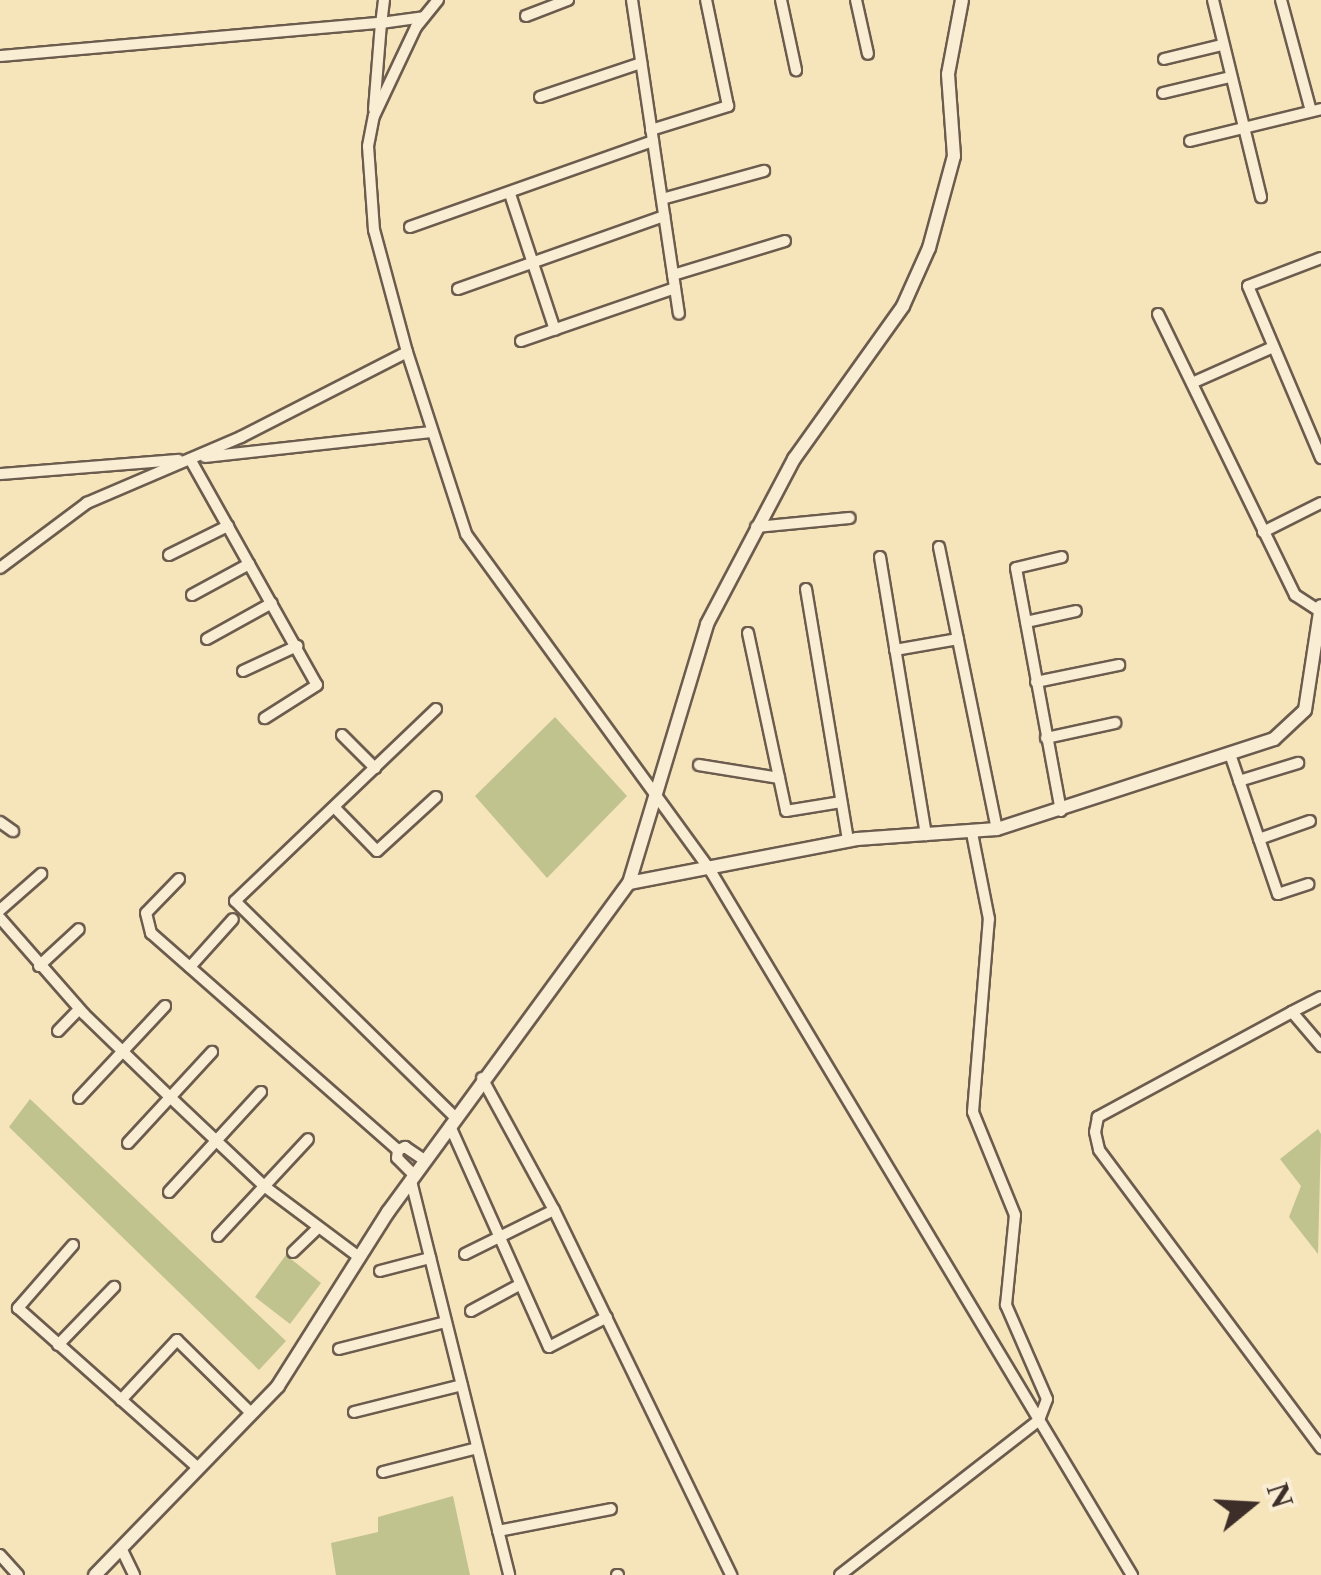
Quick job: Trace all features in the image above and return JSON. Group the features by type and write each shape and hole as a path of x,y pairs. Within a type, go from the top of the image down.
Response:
{"street":[{"path":"384,0 370,207 407,352 466,534 656,803 710,870 1132,1575"},
{"path":"374,116 425,16 438,0"},
{"path":"526,16 568,0"},
{"path":"632,0 678,313"},
{"path":"410,227 510,194 728,106 706,0"},
{"path":"781,0 796,70"},
{"path":"856,0 868,54"},
{"path":"95,1575 278,1386 359,1257 482,1078 629,883 707,624 794,459 903,306 929,248 954,156 948,74 962,0"},
{"path":"1213,0 1261,197"},
{"path":"1190,141 1316,110 1281,0"},
{"path":"0,56 425,16"},
{"path":"1164,59 1222,45"},
{"path":"540,97 642,63"},
{"path":"1163,93 1230,77"},
{"path":"662,200 764,172"},
{"path":"510,194 554,330"},
{"path":"458,289 664,216"},
{"path":"673,275 786,241"},
{"path":"1321,258 1248,286 1271,348 1321,458"},
{"path":"521,341 675,288"},
{"path":"629,883 848,840 997,829 1274,738 1305,710 1319,608 1295,595 1158,314"},
{"path":"1192,383 1271,348"},
{"path":"0,568 87,503 190,459 407,352"},
{"path":"0,474 190,459 431,432"},
{"path":"190,459 318,689 265,718"},
{"path":"1264,532 1321,503"},
{"path":"756,527 850,518"},
{"path":"169,555 228,526"},
{"path":"939,547 997,829"},
{"path":"880,557 926,835"},
{"path":"1060,811 1016,568 1062,557"},
{"path":"192,595 250,564"},
{"path":"806,589 848,840"},
{"path":"208,638 272,603"},
{"path":"1026,622 1076,611"},
{"path":"748,633 786,811 841,802"},
{"path":"895,650 958,639"},
{"path":"242,671 296,646"},
{"path":"1036,682 1119,665"},
{"path":"436,710 234,901 453,1122 497,1239 549,1347 606,1317"},
{"path":"1046,738 1115,722"},
{"path":"342,734 375,768"},
{"path":"1230,754 1278,894 1308,884"},
{"path":"1239,781 1298,763"},
{"path":"699,765 779,778"},
{"path":"335,808 377,850 436,797"},
{"path":"1260,839 1310,821"},
{"path":"0,822 13,832"},
{"path":"840,1575 1040,1420 1047,1400 1006,1305 1015,1215 974,1112 989,918 972,833"},
{"path":"0,910 42,874"},
{"path":"179,878 146,914 146,923 190,967 398,1150"},
{"path":"0,918 38,966 122,1052 264,1186 359,1257"},
{"path":"190,967 233,919"},
{"path":"38,966 79,929"},
{"path":"1321,997 1098,1117 1095,1132 1099,1150 1321,1448"},
{"path":"79,1098 165,1006"},
{"path":"58,1031 79,1009"},
{"path":"1292,1012 1321,1046"},
{"path":"128,1143 212,1052"},
{"path":"482,1078 554,1210 731,1575"},
{"path":"169,1192 262,1092"},
{"path":"218,1236 308,1139"},
{"path":"398,1150 405,1146 426,1161"},
{"path":"398,1150 397,1158 413,1178 509,1575"},
{"path":"466,1254 554,1210"},
{"path":"293,1252 317,1229"},
{"path":"73,1246 18,1308 197,1467"},
{"path":"380,1271 430,1258"},
{"path":"58,1345 114,1286"},
{"path":"471,1310 519,1286"},
{"path":"339,1349 446,1322"},
{"path":"122,1400 177,1340 251,1412"},
{"path":"354,1412 462,1385"},
{"path":"383,1472 478,1448"},
{"path":"498,1532 611,1509"},
{"path":"121,1548 134,1575"},
{"path":"0,1555 18,1575"}],"green space":[{"path":"555,717 627,796 547,878 475,796"},
{"path":"30,1099 286,1341 259,1370 9,1127"},
{"path":"1318,1129 1318,1254 1289,1217 1301,1186 1280,1159"},
{"path":"286,1255 321,1283 290,1324 255,1297"},
{"path":"453,1496 470,1575 336,1575 331,1543 378,1532 378,1517"}]}
